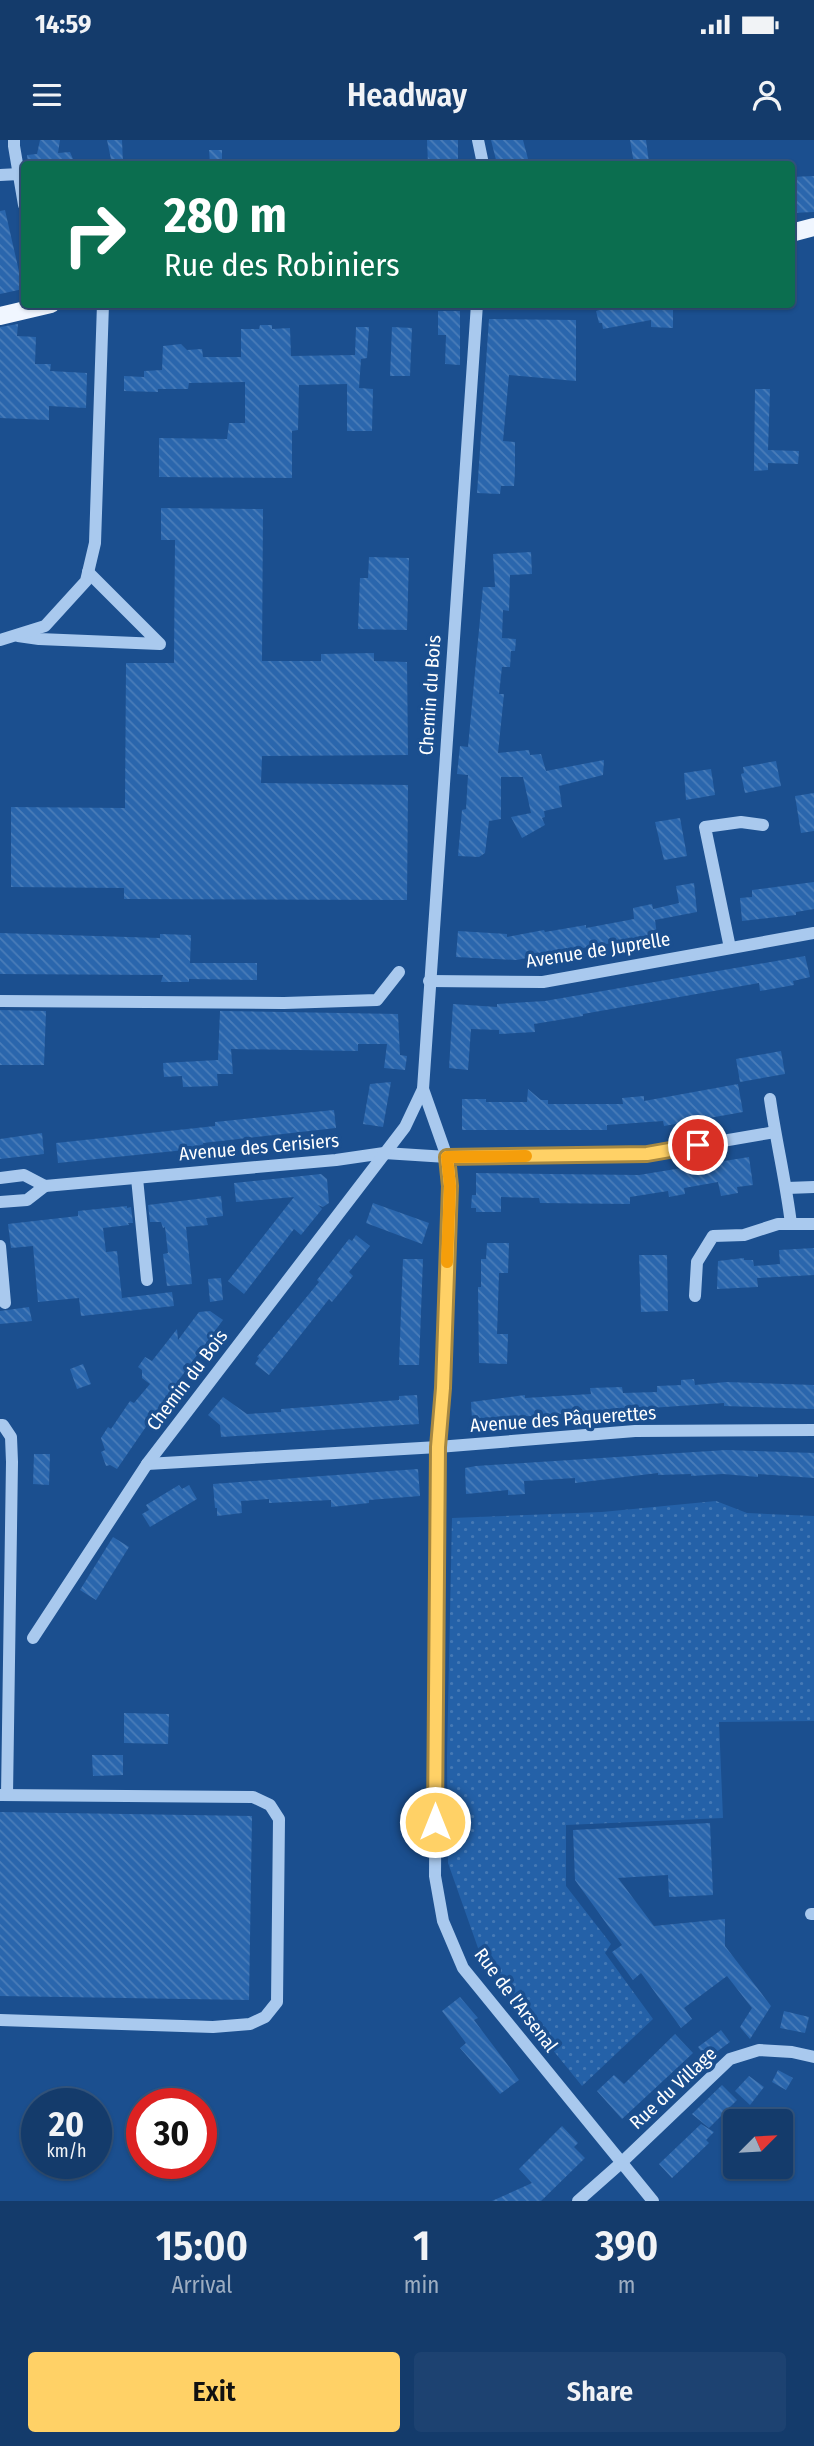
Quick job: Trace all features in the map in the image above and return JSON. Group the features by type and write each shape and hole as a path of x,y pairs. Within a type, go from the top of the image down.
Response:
{"main road":[{"path":"795,232 814,227"},
{"path":"0,316 35,308"}],"street":[{"path":"14,140 21,186"},
{"path":"478,140 482,161"},
{"path":"0,175 19,174"},
{"path":"0,640 45,626 86,581 95,543 103,308"},
{"name":"Chemin du Bois","path":"33,1638 147,1464 405,1127 423,1089 477,308"},
{"path":"15,635 39,639 160,644 88,572"},
{"path":"730,948 705,827 741,822 763,825"},
{"name":"Avenue de Juprelle","path":"429,981 543,982 814,933"},
{"path":"0,1000 285,1003 377,1000 399,972"},
{"name":"Chemin du Bois","path":"423,1089 447,1157"},
{"path":"770,1099 791,1224"},
{"path":"384,1153 447,1157 647,1154 775,1132"},
{"name":"Avenue des Cerisiers","path":"0,1202 27,1200 46,1186 336,1160 384,1153"},
{"name":"Rue de l'Arsenal","path":"447,1157 450,1186 443,1388 438,1447 435,1876 443,1921 463,1968 653,2201"},
{"name":"Avenue des Cerisiers","path":"0,1178 24,1175 46,1186"},
{"path":"137,1178 147,1280"},
{"path":"787,1188 814,1187"},
{"path":"695,1296 697,1262 713,1236 744,1235 778,1224 814,1224"},
{"path":"0,1246 5,1303"},
{"path":"0,1424 11,1437 12,1462 4,1795 253,1797 270,1805 279,1819 277,2002 265,2017 250,2024 213,2026 0,2020"},
{"name":"Avenue des Pâquerettes","path":"147,1464 438,1447 635,1431 814,1430"},
{"name":"Rue du Village","path":"578,2201 730,2059 758,2050 792,2052 814,2057"}],"shaded area":[{"path":"716,1501 747,1513 814,1516 814,1721 719,1722 723,1818 566,1825 566,1886 611,1944 605,1953 653,2019 582,2086 484,1965 448,1863 447,1757 452,1518 602,1512"}],"building":[{"path":"40,140 60,140 58,153 70,152 74,161 28,161 27,155 37,154"},
{"path":"107,140 122,140 123,161 111,161"},
{"path":"427,140 458,140 458,161 428,161"},
{"path":"491,140 523,140 528,159 496,161"},
{"path":"630,140 646,140 649,161 634,161"},
{"path":"209,150 222,150 222,161 210,161"},
{"path":"814,176 814,212 795,213 795,177"},
{"path":"5,210 21,289 0,294 0,211"},
{"path":"598,308 673,308 673,328 651,327 651,320 603,329 596,311"},
{"path":"438,311 460,311 460,365 445,364 446,335 438,335"},
{"path":"489,319 576,320 576,381 509,375 503,441 515,442 514,486 501,486 500,494 477,493"},
{"path":"18,324 17,336 36,337 35,364 51,364 50,371 87,373 86,408 49,406 49,420 0,418 0,327"},
{"path":"260,325 272,325 272,329 290,328 291,356 355,355 356,327 369,327 367,358 361,359 359,388 373,389 372,431 347,431 347,384 299,385 298,430 292,431 292,478 159,477 159,438 227,439 229,423 245,423 245,382 189,383 188,389 158,389 158,392 124,391 124,376 144,377 144,371 162,370 163,346 181,344 187,350 202,349 203,357 241,357 241,329 259,329"},
{"path":"392,327 412,328 410,376 390,376"},
{"path":"755,389 770,389 768,450 799,451 798,464 768,463 768,470 754,471"},
{"path":"161,508 263,509 262,661 321,661 321,654 374,653 374,661 407,662 408,755 262,756 261,783 408,785 407,900 124,899 124,888 11,887 11,807 125,808 126,663 174,663 175,540 161,540"},
{"path":"531,552 532,574 510,575 509,611 503,610 502,638 516,639 515,651 511,651 510,667 502,667 499,694 504,694 498,753 529,750 530,755 541,754 546,771 604,760 603,775 559,786 562,807 544,811 545,817 542,818 545,825 522,838 511,817 531,813 523,777 501,777 501,819 489,821 485,853 479,857 458,856 462,810 466,809 468,775 457,774 460,746 468,747 483,587 495,587 493,554"},
{"path":"369,557 409,558 407,630 358,629 360,578 368,578"},
{"path":"776,761 781,786 745,793 741,774 744,773 743,767"},
{"path":"711,769 715,795 686,800 684,773"},
{"path":"814,793 814,831 801,833 795,796"},
{"path":"680,818 687,856 664,860 655,822"},
{"path":"814,882 814,909 796,912 796,915 742,921 740,898 752,897 752,890"},
{"path":"694,883 697,912 655,920 657,935 516,960 456,957 458,931 507,934 507,937 586,925 586,928 634,919 633,908 652,904 653,909 679,903 676,886"},
{"path":"0,933 160,938 160,934 191,935 190,963 257,963 257,980 189,979 189,982 161,982 163,975 0,974"},
{"path":"805,956 810,977 793,981 794,985 760,991 759,983 583,1014 534,1024 535,1032 499,1034 499,1030 471,1029 468,1070 449,1068 453,1004 497,1007 497,1004 545,1001"},
{"path":"0,1010 46,1011 44,1065 0,1065"},
{"path":"220,1011 398,1014 400,1055 407,1056 405,1070 384,1068 387,1044 358,1044 358,1051 231,1049 233,1074 217,1074 218,1086 183,1087 182,1076 164,1077 163,1063 218,1060"},
{"path":"781,1051 785,1074 740,1082 736,1059"},
{"path":"391,1082 383,1127 363,1124 370,1084"},
{"path":"738,1084 743,1112 664,1126 663,1121 607,1125 607,1130 462,1130 462,1099 527,1102 528,1089 541,1100 548,1100 548,1104 623,1104 622,1098 644,1096 644,1101"},
{"path":"334,1110 336,1128 203,1143 204,1148 58,1163 56,1143 215,1126 215,1122"},
{"path":"42,1133 44,1154 0,1159 0,1139"},
{"path":"749,1157 753,1185 737,1187 738,1193 721,1196 718,1182 684,1188 685,1194 669,1197 668,1191 630,1197 630,1204 540,1203 539,1198 501,1197 501,1212 476,1212 476,1208 471,1208 472,1195 476,1195 476,1173 639,1175"},
{"path":"321,1174 327,1179 329,1203 323,1207 318,1205 322,1209 301,1235 294,1229 244,1294 228,1281 294,1197 236,1202 234,1183"},
{"path":"221,1196 223,1216 206,1218 208,1225 186,1227 192,1284 167,1286 163,1254 168,1253 165,1227 163,1228 161,1222 150,1222 148,1205"},
{"path":"373,1203 429,1223 422,1244 366,1223"},
{"path":"131,1207 133,1223 103,1228 106,1252 117,1251 122,1298 172,1292 174,1306 81,1316 79,1298 38,1302 33,1246 11,1248 8,1224 78,1216 78,1211"},
{"path":"356,1235 370,1246 349,1272 353,1276 332,1302 329,1299 269,1375 255,1364 259,1358 257,1357 319,1282 317,1280 349,1239 352,1241"},
{"path":"487,1243 509,1243 508,1273 499,1273 497,1334 508,1334 507,1364 479,1363 478,1287 481,1287 481,1259 486,1259"},
{"path":"814,1248 814,1275 757,1278 758,1287 717,1289 718,1261 744,1258 753,1260 754,1266 780,1264 779,1250"},
{"path":"639,1255 667,1255 668,1311 641,1312"},
{"path":"403,1259 423,1259 419,1365 399,1365"},
{"path":"221,1278 223,1300 210,1302 208,1279"},
{"path":"29,1307 32,1321 0,1324 0,1311"},
{"path":"210,1311 223,1320 117,1469 106,1466 101,1452 105,1450 101,1438 108,1427 111,1429 130,1401 134,1403 150,1384 142,1378 142,1370 138,1367 145,1357 152,1361 177,1329 178,1340 199,1312"},
{"path":"83,1364 91,1384 77,1389 70,1369"},
{"path":"694,1379 695,1385 726,1382 814,1385 814,1409 724,1406 724,1403 472,1420 471,1402 525,1395 525,1398 591,1394 590,1388 622,1387 623,1393 657,1392 657,1386 681,1385 681,1380"},
{"path":"417,1395 419,1424 221,1437 220,1425 208,1415 223,1397 247,1414 399,1400 399,1396"},
{"path":"726,1450 814,1453 814,1478 758,1474 758,1477 658,1473 575,1483 575,1478 524,1481 525,1494 508,1495 508,1490 466,1494 465,1468 476,1466"},
{"path":"34,1454 50,1454 49,1485 33,1484"},
{"path":"418,1469 420,1496 369,1500 369,1503 331,1507 331,1500 269,1503 269,1499 241,1501 242,1513 217,1516 215,1508 213,1484"},
{"path":"179,1485 182,1489 189,1485 197,1499 150,1527 142,1514 149,1510 146,1505"},
{"path":"113,1537 129,1547 96,1600 80,1590"},
{"path":"124,1713 169,1714 168,1744 124,1743"},
{"path":"92,1755 123,1755 123,1775 93,1776"},
{"path":"0,1812 252,1816 249,2000 0,1996"},
{"path":"710,1823 713,1895 669,1897 668,1875 618,1878 654,1926 725,1919 725,1946 771,2006 750,2039 740,2027 752,2008 727,1976 684,2008 692,2019 681,2028 641,1973 633,1980 612,1952 622,1945 575,1880 573,1830"},
{"path":"460,1997 478,2018 474,2020 519,2080 500,2094 460,2048 466,2043 442,2011"},
{"path":"784,2011 809,2017 805,2033 780,2028"},
{"path":"721,2030 730,2042 707,2059 698,2047"},
{"path":"675,2034 693,2053 622,2119 597,2091 614,2075 624,2084"},
{"path":"778,2070 793,2078 786,2090 772,2082"},
{"path":"749,2076 764,2087 750,2105 735,2091"},
{"path":"722,2085 737,2100 728,2109 723,2109 723,2114 709,2128 692,2114"},
{"path":"701,2124 714,2132 706,2140 709,2143 672,2178 659,2164"},
{"path":"562,2126 578,2143 574,2147 585,2158 541,2201 492,2201 532,2183 519,2169"}],"slow traffic":[{"path":"447,1262 450,1186 447,1157 526,1156"}],"route":[{"path":"435,1822 438,1447 443,1388 450,1186 447,1157 647,1154 698,1145"}]}
